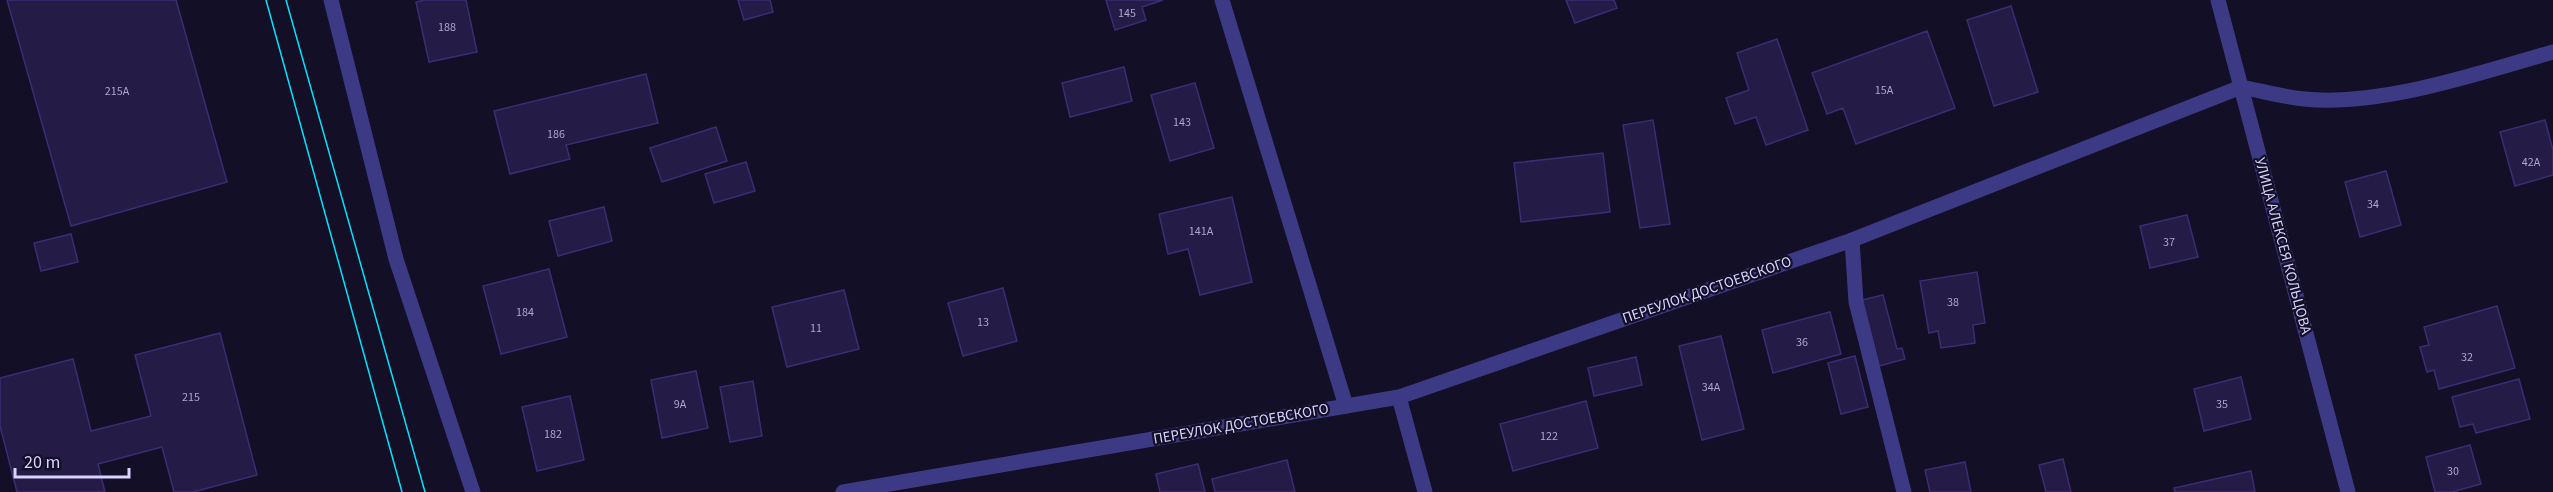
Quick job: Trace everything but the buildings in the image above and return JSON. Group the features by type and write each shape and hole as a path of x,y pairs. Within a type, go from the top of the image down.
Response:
{"street":[{"path":"331,0 396,259 473,492"},
{"path":"1221,0 1346,406"},
{"name":"УЛИЦА АЛЕКСЕЯ КОЛЬЦОВА","path":"2218,0 2348,492"},
{"path":"2241,87 2305,99 2385,94 2457,80 2553,52"},
{"name":"ПЕРЕУЛОК ДОСТОЕВСКОГО","path":"843,492 1399,397 1852,240 2241,87"},
{"path":"1852,240 1856,302 1904,492"},
{"path":"1399,397 1425,492"}],"tram line":[{"path":"266,0 402,492"},
{"path":"286,0 425,492"}]}
